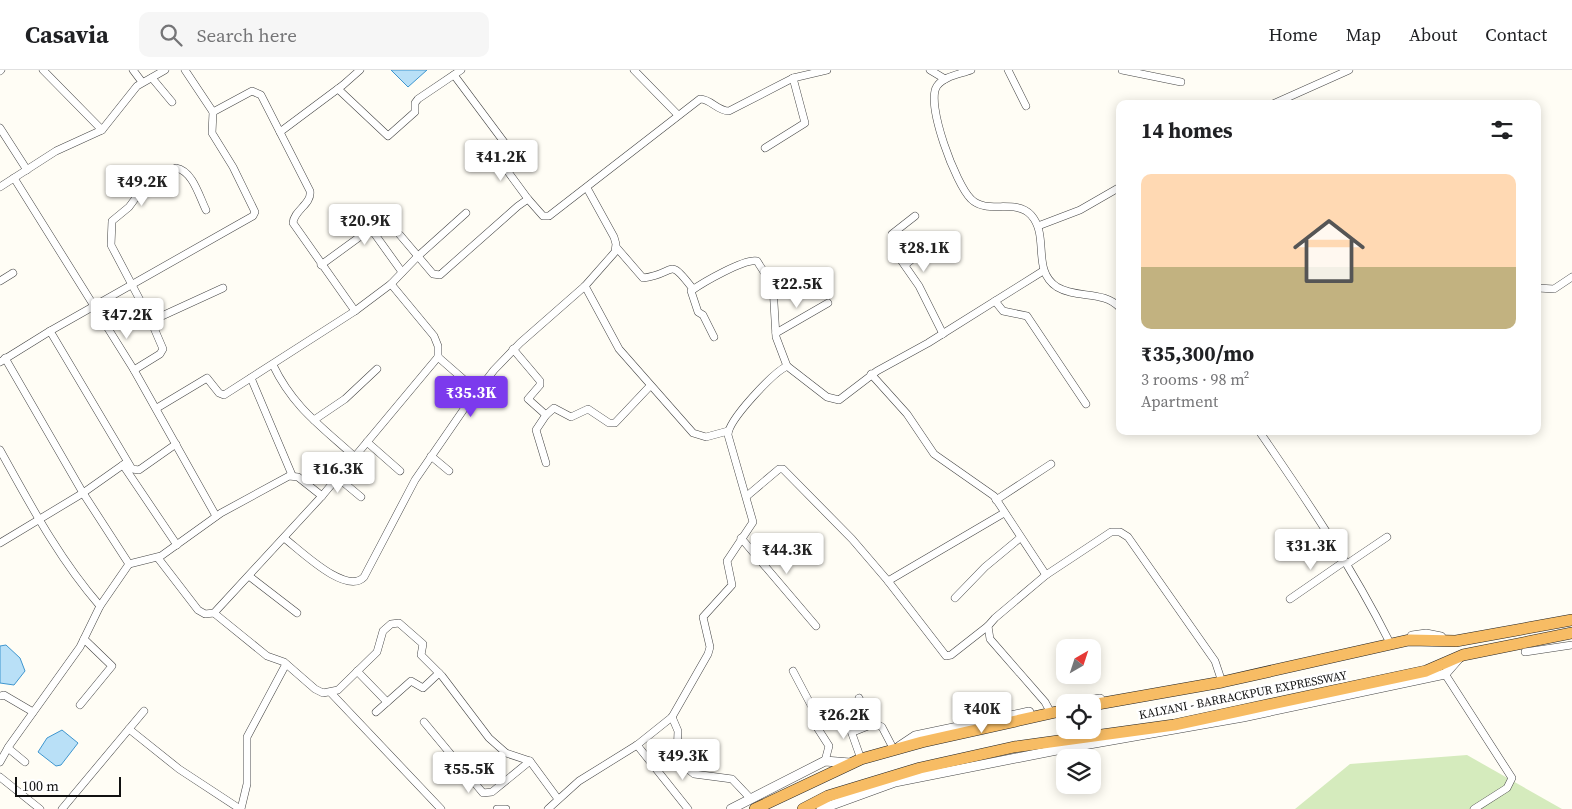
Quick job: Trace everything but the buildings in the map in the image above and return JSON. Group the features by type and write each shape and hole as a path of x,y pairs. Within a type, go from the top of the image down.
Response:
{"highway":[{"name":"KALYANI - BARRACKPUR EXPRESSWAY","path":"1101,703 1409,640 1456,641 1572,620"},
{"name":"KALYANI - BARRACKPUR EXPRESSWAY","path":"802,809 828,796 930,766 1014,747 1241,714 1426,670 1463,654 1572,633"},
{"path":"755,809 861,759 1056,710"}],"street":[{"path":"44,70 102,130"},
{"path":"133,70 142,82"},
{"path":"0,187 56,151 102,130 142,82 165,70"},
{"path":"128,564 83,494 2,360 131,284 253,216 255,212 237,175 212,133 213,112 185,70"},
{"path":"280,132 338,89 360,70"},
{"path":"338,89 388,136 415,112 418,99 462,70"},
{"path":"634,70 678,115"},
{"path":"454,75 510,150 511,158 506,169 528,199 545,217 587,188 678,115 702,99 722,110 728,111 793,78 827,70"},
{"path":"930,70 945,79"},
{"path":"971,70 945,79 938,84 934,92 937,115 950,160 966,193 978,205 1023,209 1038,226 1043,271 1058,287 1110,299 1116,304"},
{"path":"1008,70 1026,106"},
{"path":"1122,70 1181,82"},
{"path":"1282,100 1349,70"},
{"path":"152,78 172,102"},
{"path":"764,148 805,123 793,78"},
{"path":"213,112 252,91 261,95 311,195 294,216 293,223 355,311"},
{"path":"0,128 27,170"},
{"path":"134,370 162,351 151,321 111,245 111,223 114,218 129,207 140,191 179,168 188,175 206,210"},
{"path":"14,178 157,408 216,516"},
{"path":"587,188 611,230 616,248 643,278 674,268 679,270 693,289"},
{"path":"1038,226 1080,210 1116,189"},
{"path":"400,235 433,274 440,275 528,199"},
{"path":"157,408 207,378 224,395 273,365 355,311 391,284 417,256 466,213"},
{"path":"915,216 892,234 894,249 919,286 943,334"},
{"path":"321,265 369,230 374,233 402,272"},
{"path":"905,265 935,241"},
{"path":"284,538 330,575 356,581 362,580 412,484 478,392 513,350 531,332 585,286 616,248"},
{"path":"714,337 703,314 698,312 691,293 693,289 750,260 757,262 773,286 776,333 787,366 835,401 844,397 872,374 943,334 1043,271"},
{"path":"0,281 13,273"},
{"path":"1541,288 1554,289 1572,277"},
{"path":"158,558 198,610 205,614 214,613 322,496 368,442 438,356 438,346 434,336 391,284"},
{"path":"585,286 615,342 650,386 693,433 706,437 728,431 747,404 787,366"},
{"path":"151,321 223,288"},
{"path":"995,301 1003,311 1027,316 1086,404"},
{"path":"776,333 828,303"},
{"path":"50,331 125,464 177,545"},
{"path":"513,350 540,381 540,385 528,399 546,415"},
{"path":"438,356 478,392"},
{"path":"273,365 285,390 314,420 355,456"},
{"path":"314,420 345,398 377,369"},
{"path":"872,374 907,414 934,454 989,491 1046,574"},
{"path":"251,378 292,475"},
{"path":"546,463 536,430 546,415 554,408 571,417 588,409 609,423 616,423 650,386"},
{"path":"548,809 579,781 637,746 672,718 710,650 703,617 732,585 727,561 753,522 728,431"},
{"path":"1262,435 1303,494 1346,562 1389,640"},
{"path":"368,442 400,471"},
{"path":"125,464 132,469 139,470 176,444"},
{"path":"0,450 38,520 77,580 100,606"},
{"path":"431,456 449,471"},
{"path":"0,543 83,494 125,464"},
{"path":"996,500 1051,464"},
{"path":"747,496 779,469 784,469 852,539 888,581 944,655 951,655 988,626 1046,574 1112,532 1124,534 1212,656 1222,679"},
{"path":"0,762 33,712 56,683 84,639 100,606 128,564 158,558 216,516 256,492 292,475 303,479 322,496"},
{"path":"337,477 362,497"},
{"path":"888,581 1004,513"},
{"path":"1290,599 1387,537"},
{"path":"741,538 816,626"},
{"path":"955,598 985,568 1020,538"},
{"path":"249,576 297,613"},
{"path":"214,613 267,656 286,664 316,690 332,692 338,690 377,652 383,631 396,622 423,644 420,654 439,673 489,738 506,753 530,761 558,799"},
{"path":"988,626 988,633 994,644 1050,710 1056,708"},
{"path":"1101,699 1222,679 1389,640 1426,634 1456,641"},
{"path":"80,705 112,666 84,639"},
{"path":"1525,652 1572,645"},
{"path":"821,809 895,782 1444,674 1463,654"},
{"path":"129,729 178,769 240,809 246,784 247,737 266,704 271,688 286,664"},
{"path":"358,671 387,702"},
{"path":"793,671 812,707 813,721 829,746 825,761"},
{"path":"376,712 411,681 423,688 439,673"},
{"path":"1444,674 1512,778 1507,788 1474,809"},
{"path":"332,692 441,809"},
{"path":"0,696 4,694 33,712"},
{"path":"859,698 873,724"},
{"path":"62,809 144,711"},
{"path":"845,714 853,732 861,759"},
{"path":"672,718 678,731 676,755 679,762 694,774 732,779 750,798"},
{"path":"424,722 483,793 492,792 530,761"},
{"path":"853,732 873,724 882,727 894,750"},
{"path":"637,746 688,809"},
{"path":"8,748 25,762"},
{"path":"731,809 825,761 850,763"},
{"path":"0,776 40,809"},
{"path":"497,809 506,809"}],"green space":[{"path":"1467,755 1562,809 1295,809 1350,764"}],"water":[{"path":"391,70 427,70 408,87"},
{"path":"6,645 20,658 25,671 14,685 0,683 0,646"},
{"path":"62,730 78,743 61,765 56,766 38,752 47,738"}]}
